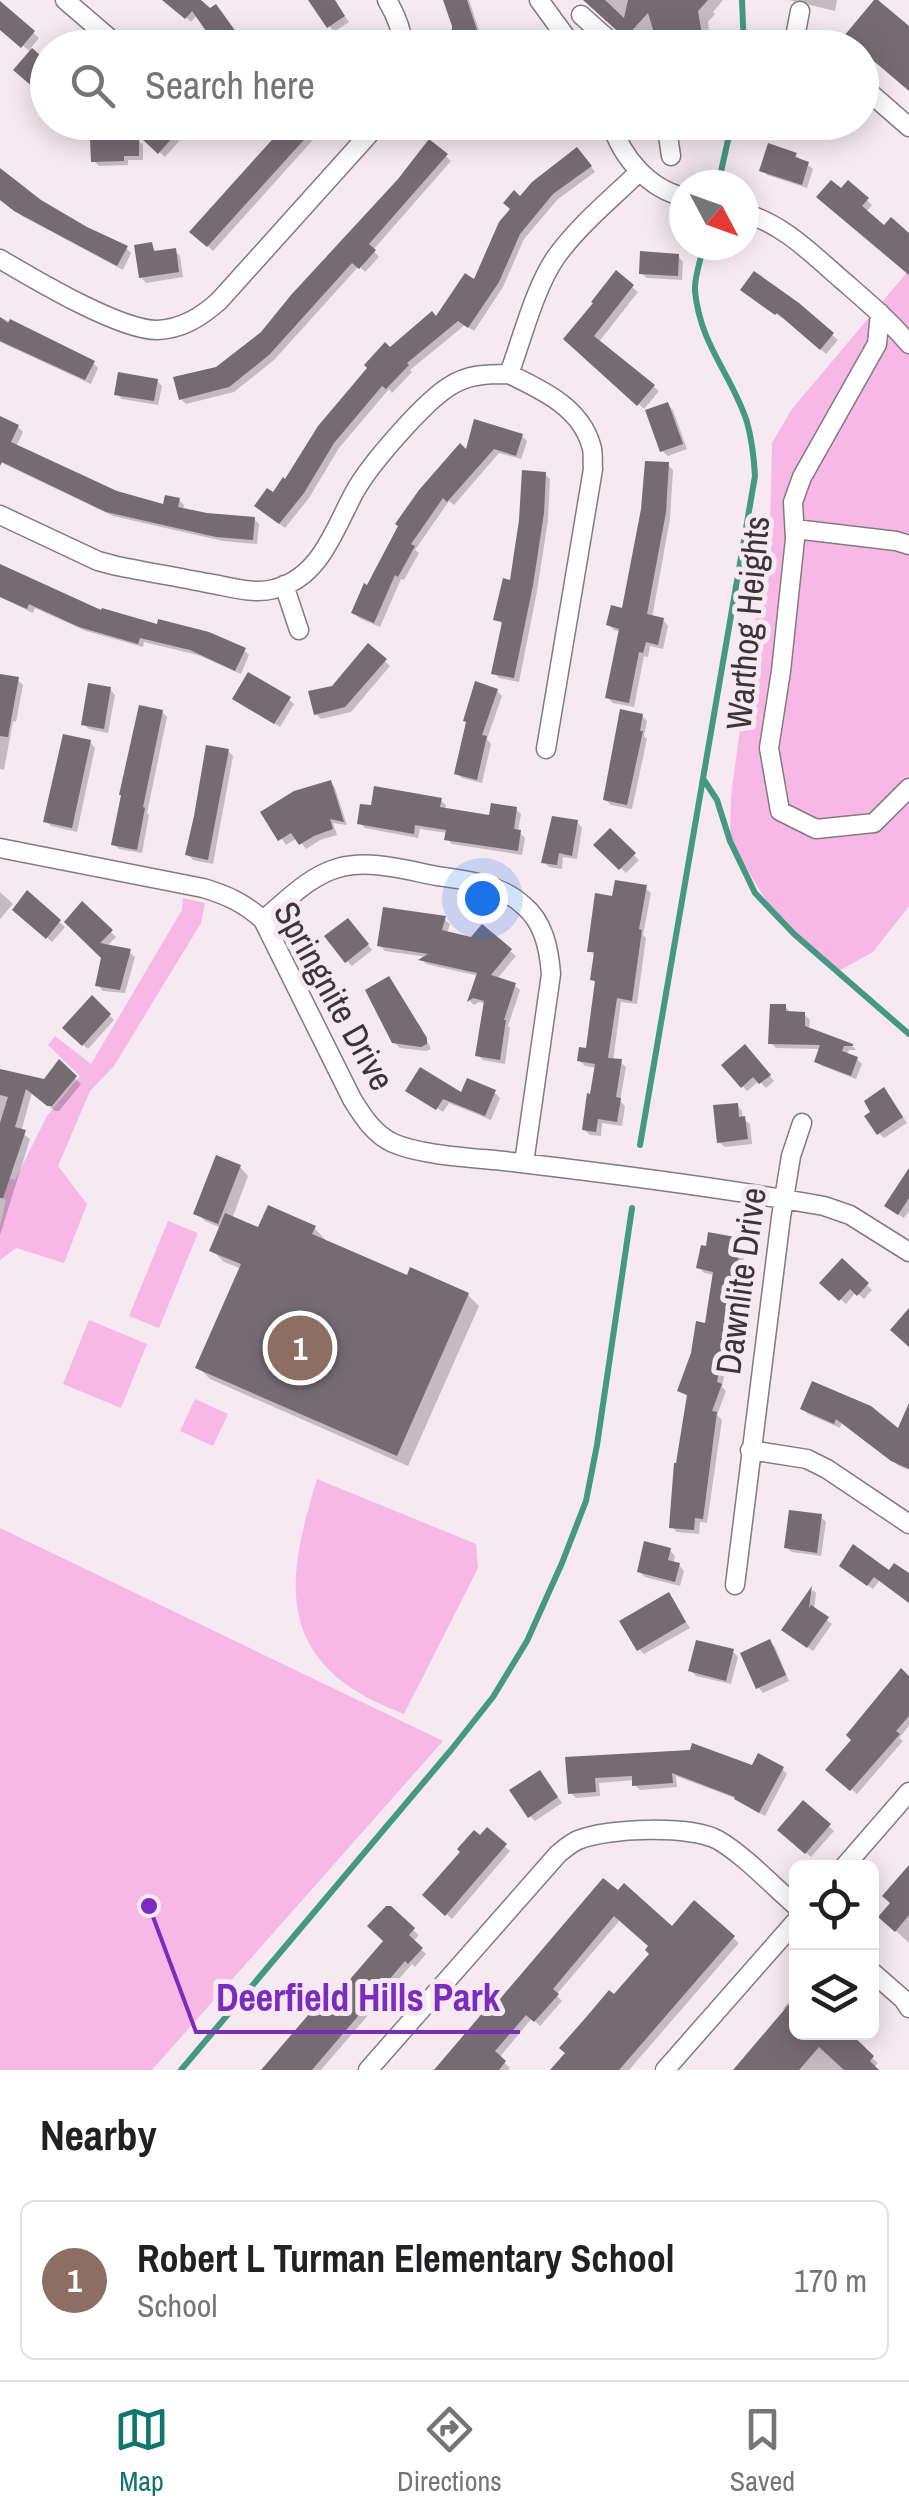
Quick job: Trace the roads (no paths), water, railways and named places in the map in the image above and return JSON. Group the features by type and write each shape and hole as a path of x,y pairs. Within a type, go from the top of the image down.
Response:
{"street":[{"path":"65,0 100,30"},
{"path":"387,0 400,30"},
{"path":"540,0 561,30"},
{"path":"797,30 800,11"},
{"path":"581,15 598,30"},
{"path":"879,101 909,127"},
{"path":"0,259 41,284 136,328 181,326 201,317 219,301 364,140"},
{"path":"619,140 639,172 669,191"},
{"path":"669,140 671,156"},
{"path":"509,374 554,259 639,172"},
{"path":"759,219 790,235 880,313 909,344"},
{"name":"Warthog Heights","path":"880,313 877,344 802,477 792,502 795,529 781,671 768,748 780,811 816,829 874,823 909,788"},
{"path":"0,515 98,561 246,590 273,590 296,580 314,564 328,547 370,467 432,400 452,384 480,374 509,374 550,394 566,407 592,447 592,469 546,749"},
{"path":"795,529 896,541 909,546"},
{"path":"284,585 299,630"},
{"name":"Springnite Drive","path":"0,848 204,888 244,904 263,920 352,1100 367,1122 391,1142 412,1150 824,1206 850,1215 909,1252"},
{"path":"263,920 314,878 354,864 482,884 526,906 541,928 551,974 524,1163"},
{"name":"Dawnlite Drive","path":"735,1585 791,1156 802,1122"},
{"path":"750,1450 807,1458 909,1524"},
{"path":"850,1860 909,1792"},
{"path":"368,2070 558,1854 576,1840 622,1832 688,1830 707,1834 722,1842 789,1900"},
{"path":"665,2070 789,1929"},
{"path":"879,1978 909,2008"}],"waterway":[{"path":"742,0 743,30"},
{"path":"721,170 728,140"},
{"path":"640,1145 755,476 747,422 698,310 695,286 700,260"},
{"path":"704,780 717,800 730,841 755,893 794,934 909,1034"},
{"path":"181,2070 451,1750 493,1697 527,1641 586,1501 632,1208"}],"place":[{"name":"Robert L Turman Elementary School","path":"300,1348"},
{"name":"Deerfield Hills Park","path":"149,1906"}]}
